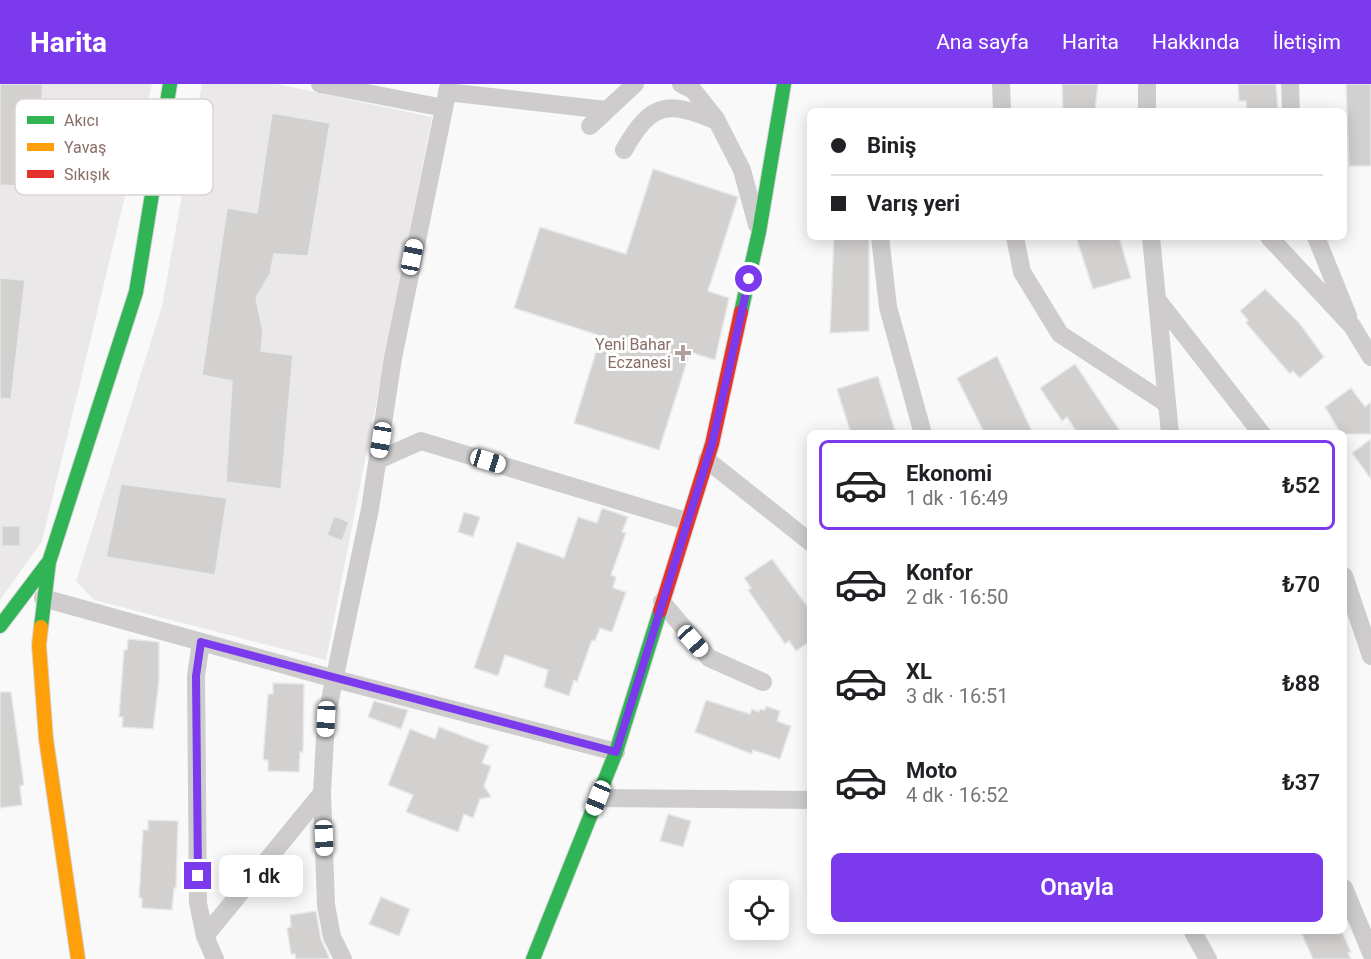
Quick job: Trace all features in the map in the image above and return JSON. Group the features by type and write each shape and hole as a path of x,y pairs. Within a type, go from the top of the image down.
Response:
{"street":[{"path":"168,99 170,84"},
{"path":"320,84 606,110"},
{"path":"590,126 635,84"},
{"path":"681,84 693,90 717,121 742,170 759,232"},
{"path":"533,959 616,752 686,521 707,460 759,232 784,84"},
{"path":"1001,84 1002,108"},
{"path":"1147,84 1149,108"},
{"path":"1290,84 1291,108"},
{"path":"343,959 332,937 326,904 322,793 326,719 378,460 398,337 446,95"},
{"path":"624,150 640,122 658,110 686,108 717,121"},
{"path":"78,959 46,739 39,645 49,562 136,291 152,195"},
{"path":"880,240 888,307 922,430"},
{"path":"1015,240 1022,272 1060,334 1167,404"},
{"path":"1151,240 1170,430"},
{"path":"1272,240 1352,326 1371,335"},
{"path":"1317,240 1352,326 1371,357"},
{"path":"1159,302 1259,430"},
{"path":"378,460 421,441 686,521"},
{"path":"707,460 807,540"},
{"path":"0,626 49,562"},
{"path":"1347,585 1371,656"},
{"path":"44,598 335,680 616,752"},
{"path":"662,602 709,658 763,681"},
{"path":"201,642 196,676 198,903 205,936 215,959"},
{"path":"205,936 322,793"},
{"path":"598,798 807,800"},
{"path":"1347,895 1371,953"},
{"path":"1194,934 1208,959"}],"shaded area":[{"path":"0,84 152,84 148,99 15,99 15,195 125,195 42,541 0,600"},
{"path":"202,84 277,84 432,117 326,660 94,600 76,581 162,306 182,195 213,195 213,99 199,99"}],"building":[{"path":"0,84 43,84 42,99 15,99 15,186 0,185"},
{"path":"1062,84 1098,84 1095,108 1063,108"},
{"path":"1238,84 1276,84 1278,108 1247,108 1246,101 1239,101"},
{"path":"1346,84 1371,84 1371,166 1349,166"},
{"path":"272,113 330,123 308,256 274,254 270,274 256,298 263,332 261,351 293,355 281,489 226,482 232,381 202,375 227,208 257,213"},
{"path":"653,169 738,197 708,291 729,298 715,360 690,352 659,450 574,423 601,336 514,308 540,227 626,254"},
{"path":"834,240 869,240 869,331 830,333"},
{"path":"1077,240 1120,240 1131,278 1093,289"},
{"path":"0,278 25,280 11,399 0,398"},
{"path":"1265,289 1300,324 1324,357 1300,378 1293,371 1290,374 1246,323 1248,320 1240,311"},
{"path":"997,356 1031,430 983,430 957,378"},
{"path":"1075,364 1119,430 1075,430 1067,417 1062,421 1040,388"},
{"path":"878,376 895,430 850,430 837,389"},
{"path":"1351,388 1365,407 1371,402 1371,434 1347,434 1347,430 1339,430 1325,407"},
{"path":"1371,439 1371,479 1352,453"},
{"path":"121,484 227,498 215,575 106,557"},
{"path":"602,508 628,517 622,532 626,533 611,575 616,577 613,588 626,592 612,632 600,628 595,641 592,640 577,682 574,680 569,696 544,687 548,670 505,655 498,676 474,668 517,542 564,558 578,517 597,523"},
{"path":"464,512 480,517 473,537 458,532"},
{"path":"334,516 349,522 342,541 327,535"},
{"path":"2,526 20,526 20,546 2,546"},
{"path":"772,559 807,606 807,643 796,651 789,641 785,644 748,590 751,588 744,578"},
{"path":"128,639 159,642 159,681 153,729 122,727 123,717 119,717 124,650 127,650"},
{"path":"273,683 304,684 303,752 300,752 299,772 268,771 268,760 263,760 268,694 273,694"},
{"path":"0,692 11,692 24,785 20,786 22,805 0,808"},
{"path":"706,700 750,714 752,709 759,712 760,709 765,710 766,706 780,711 777,721 791,726 780,759 753,750 752,754 695,732"},
{"path":"374,701 408,710 401,729 368,717"},
{"path":"439,727 489,746 482,763 491,766 484,786 491,797 480,799 473,818 464,814 458,832 406,812 413,795 388,785 410,729 435,739"},
{"path":"668,814 691,821 683,847 660,841"},
{"path":"148,820 178,821 176,888 174,888 172,910 142,908 142,898 139,898 143,830 148,830"},
{"path":"381,897 410,909 399,936 369,924"},
{"path":"316,911 321,939 330,959 296,959 295,954 291,954 287,928 291,927 290,915"},
{"path":"1302,934 1343,934 1351,952 1348,953 1351,959 1313,959"}],"traffic: fast":[{"path":"168,99 170,84"},
{"path":"741,312 759,232 784,84"},
{"path":"41,627 49,562 136,292 152,195"},
{"path":"0,626 47,564"},
{"path":"533,959 616,752 660,611"}],"traffic: slow":[{"path":"41,627 39,645 46,739 78,959"}],"traffic: jam":[{"path":"660,611 712,444 741,312"}],"place":[{"name":"Yeni Bahar Eczanesi","path":"683,353"}],"route":[{"path":"198,876 196,676 201,642 335,680 616,752 686,521 712,444 749,279"}]}
